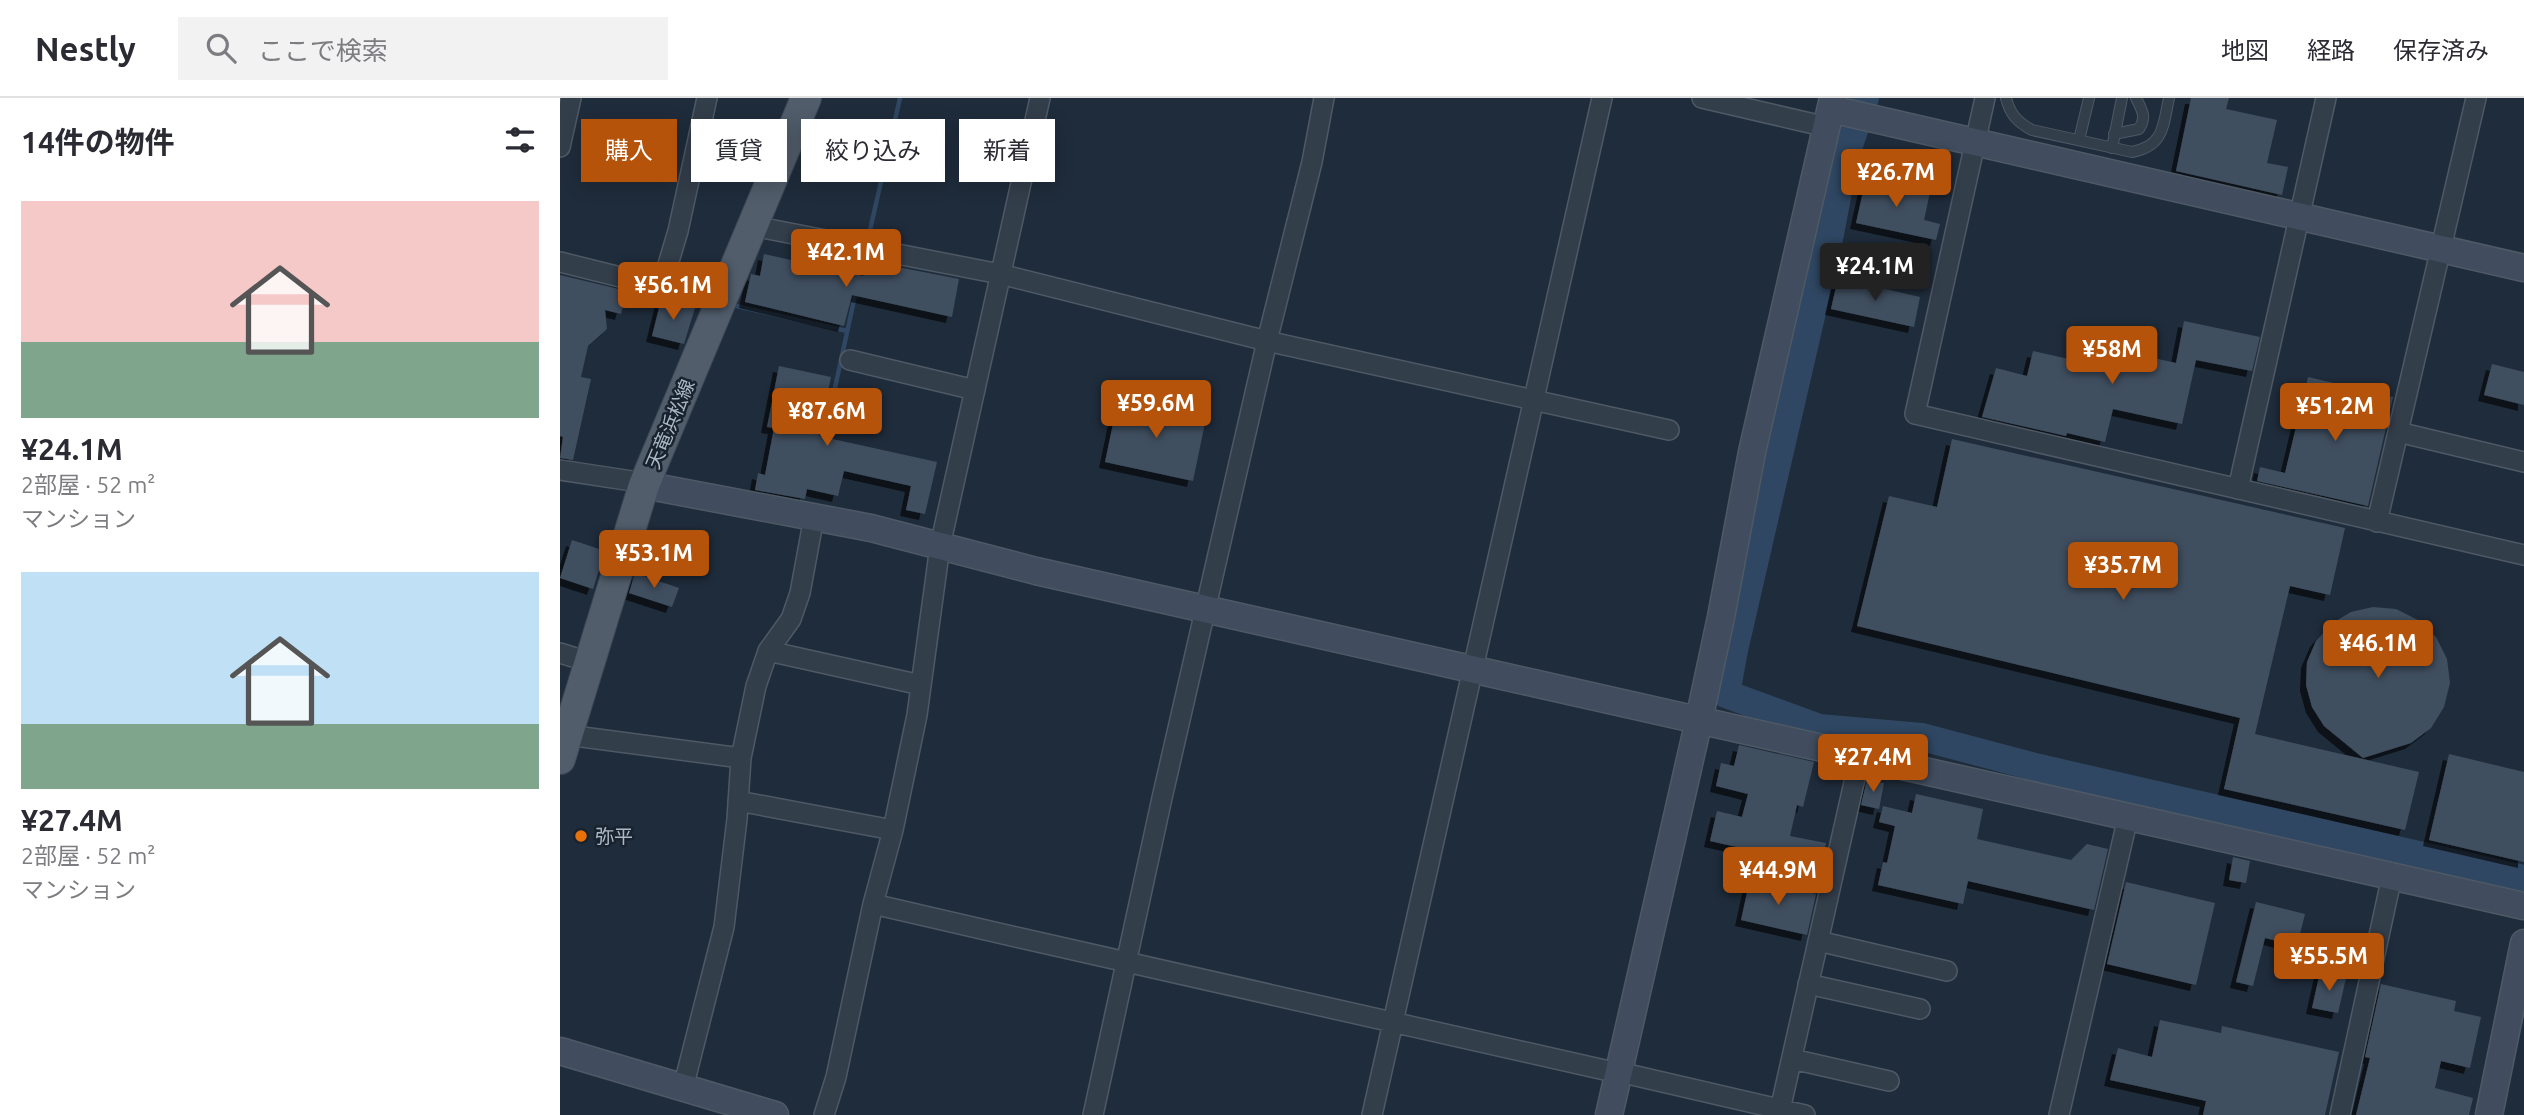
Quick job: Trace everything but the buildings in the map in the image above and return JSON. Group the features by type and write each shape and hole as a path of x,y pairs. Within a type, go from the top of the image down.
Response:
{"main road":[{"name":"天竜浜松線","path":"563,747 644,485 806,98"}],"street":[{"path":"560,147 571,98"},
{"path":"661,288 678,231 707,98"},
{"path":"824,1115 836,1077 873,904 894,830 921,685 940,546 1040,98"},
{"path":"1093,1115 1267,341 1312,162 1324,98"},
{"path":"1372,1115 1602,98"},
{"path":"1702,98 1842,113 2524,268"},
{"path":"1985,98 1915,414 2524,555"},
{"path":"2238,489 2326,98"},
{"path":"2377,522 2476,98"},
{"path":"1609,1115 1626,1074 1721,617 1752,452 1842,113"},
{"path":"753,226 1000,274 1267,341 1669,430"},
{"path":"560,262 721,302"},
{"path":"850,360 975,390"},
{"path":"2398,432 2524,462"},
{"path":"560,470 632,481 871,528 1036,571 2524,906"},
{"path":"683,1088 724,927 741,758 756,686 768,652 791,619 800,593 814,517"},
{"path":"768,652 921,685"},
{"path":"560,653 589,662"},
{"path":"563,747 653,745 741,758"},
{"path":"1780,1110 1860,757"},
{"path":"738,801 894,830"},
{"path":"2059,1115 2128,817"},
{"path":"2340,1115 2392,876"},
{"path":"873,904 1805,1115"},
{"path":"1818,941 1947,971"},
{"path":"2489,1115 2524,943"},
{"path":"1808,984 1920,1009"},
{"path":"560,1052 775,1115"},
{"path":"1792,1059 1889,1081"}],"lane":[{"path":"2006,98 2010,112 2020,123 2032,130 2132,152 2145,149 2158,139 2169,98"},
{"path":"2079,140 2089,98"},
{"path":"2112,148 2122,98"},
{"path":"2114,134 2139,129 2144,121 2144,113 2136,98"}],"waterway":[{"path":"868,239 900,98"},
{"path":"1865,98 1844,160 1830,234 1726,694 1819,728 1922,737 2039,768 2524,879"},
{"path":"859,279 863,260"},
{"path":"823,443 856,291"},
{"path":"732,305 847,331"}],"place":[{"name":"弥平","path":"581,836"}]}
